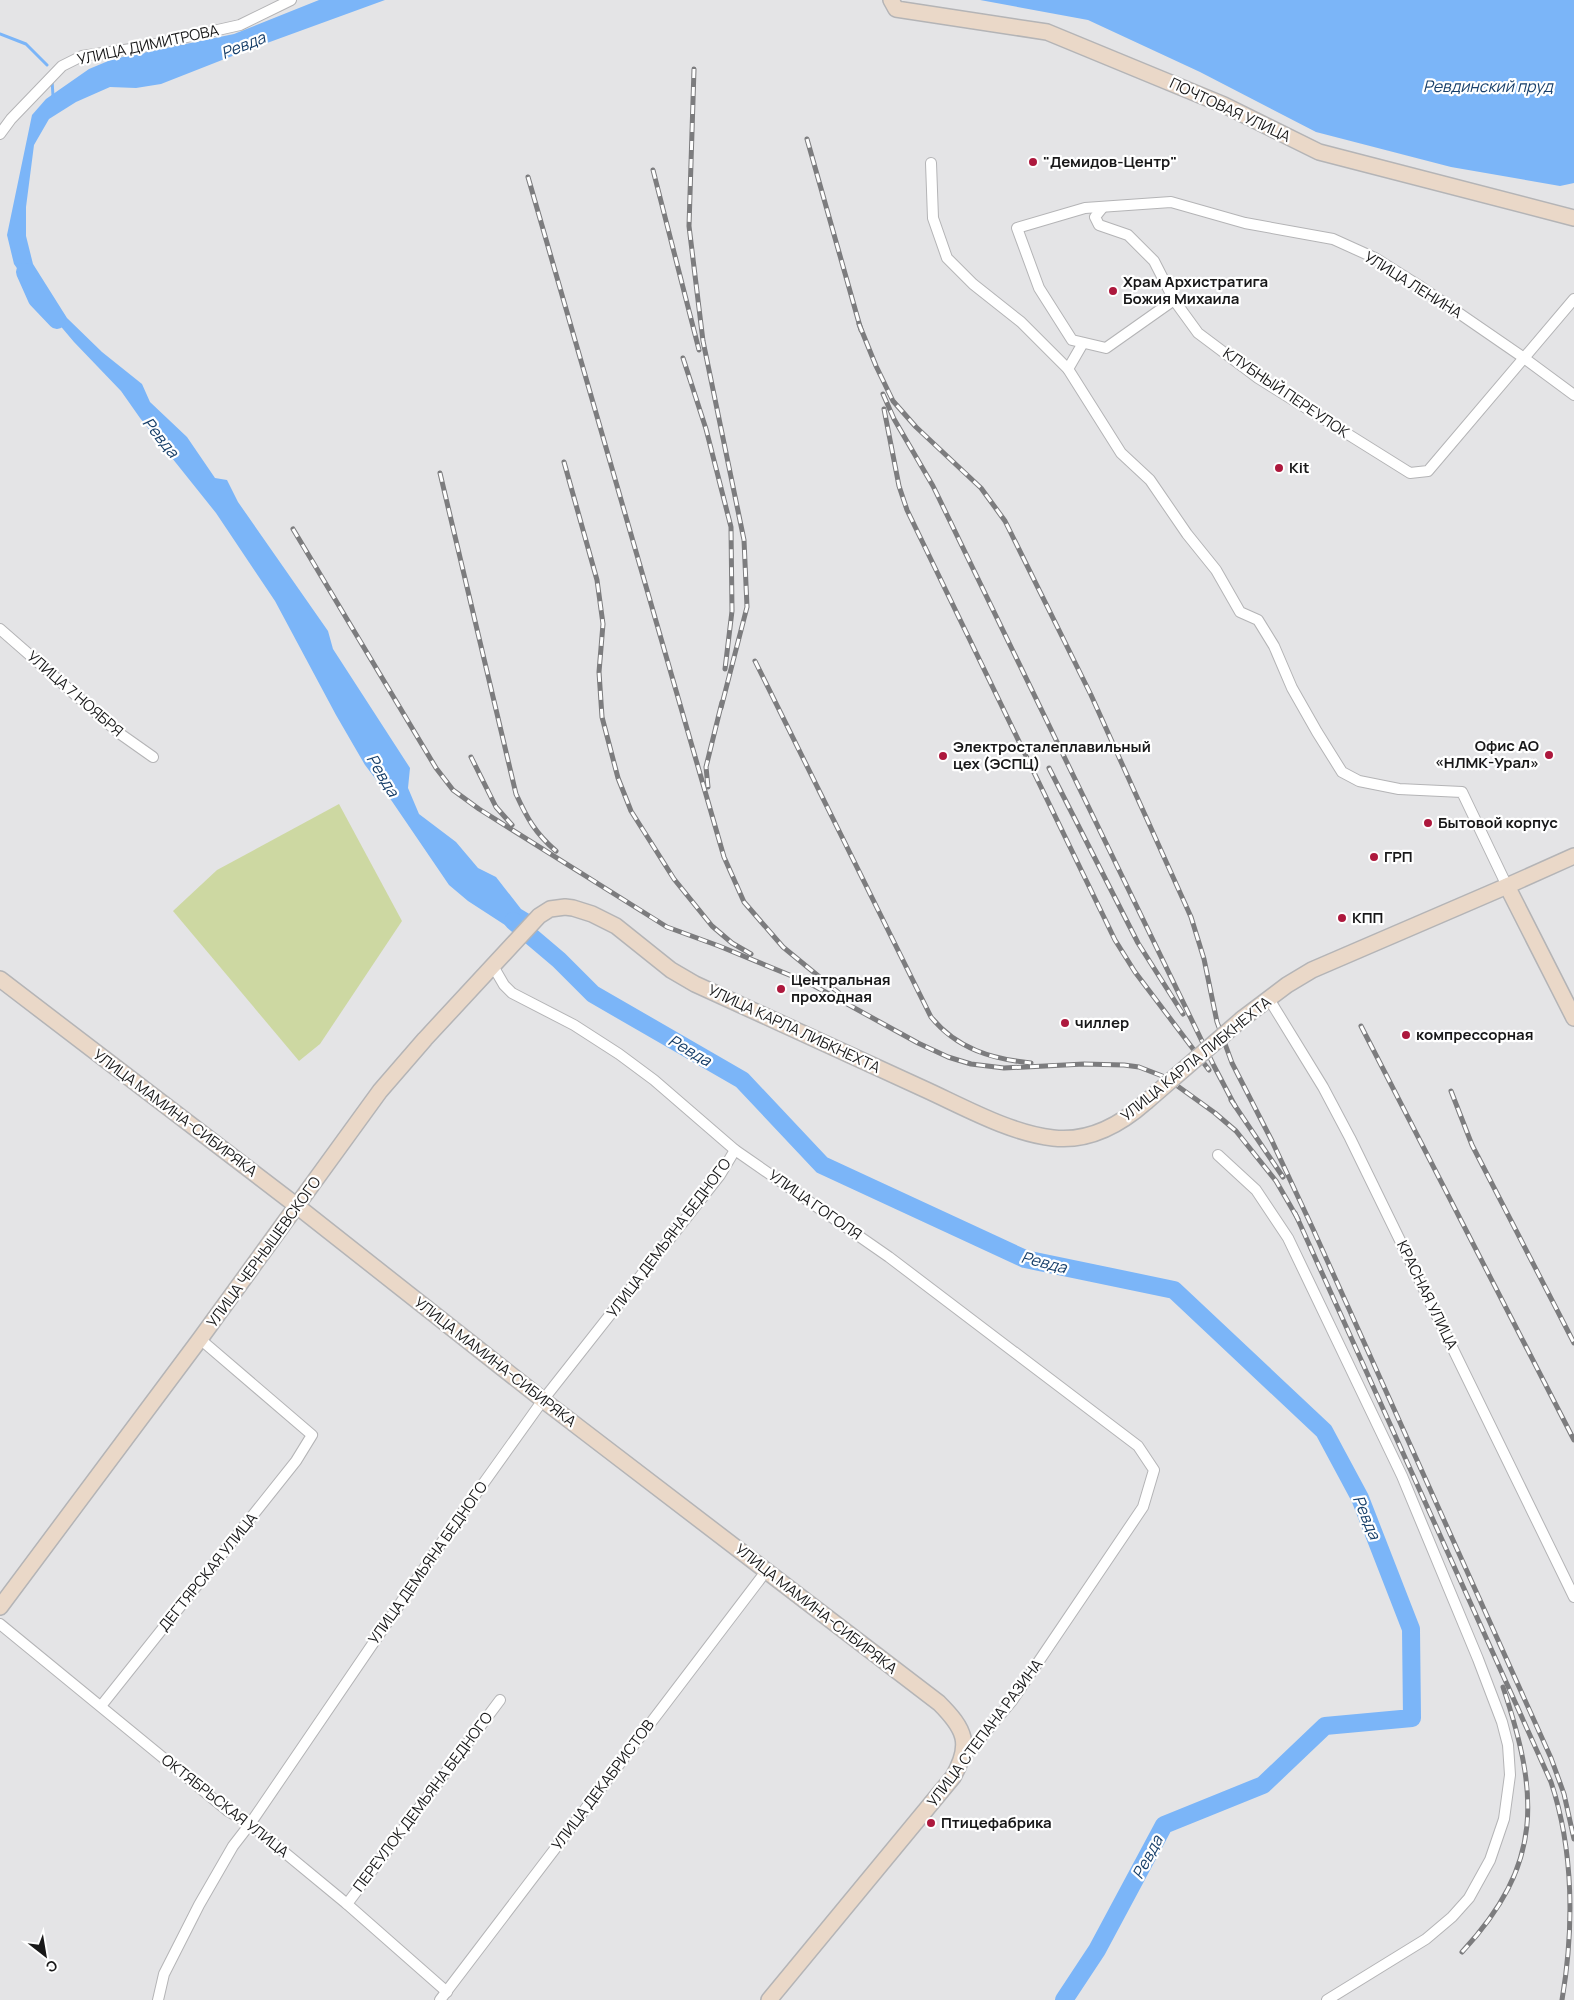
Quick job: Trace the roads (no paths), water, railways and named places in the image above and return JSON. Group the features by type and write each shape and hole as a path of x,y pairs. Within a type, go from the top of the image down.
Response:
{"street":[{"name":"УЛИЦА ДИМИТРОВА","path":"0,134 11,119 62,66 82,56 138,48 240,24 291,0"},
{"name":"ПОЧТОВАЯ УЛИЦА","path":"891,0 896,9 1047,32 1224,105 1319,152 1574,218"},
{"path":"931,163 933,218 948,258 973,284 1021,322 1068,369 1121,453 1150,480 1187,534 1216,570 1240,612 1258,620 1274,646 1292,688 1342,772 1359,781 1399,790 1462,792 1574,1018"},
{"name":"УЛИЦА ЛЕНИНА","path":"1083,343 1072,340 1039,288 1017,228 1085,208 1172,202 1245,223 1334,239 1375,258 1524,358 1574,395"},
{"name":"КЛУБНЫЙ ПЕРЕУЛОК","path":"1103,207 1095,217 1099,225 1128,235 1154,261 1174,300 1198,333 1258,378 1410,473 1428,471 1524,358"},
{"path":"1524,358 1574,299"},
{"path":"1068,369 1083,343 1106,348 1174,300"},
{"name":"УЛИЦА 7 НОЯБРЯ","path":"0,629 119,733 153,756"},
{"name":"УЛИЦА КАРЛА ЛИБКНЕХТА","path":"545,911 556,908 573,908 604,920 627,934 671,970 695,984 962,1106 1026,1132 1054,1138 1080,1137 1116,1124 1146,1102 1242,1020 1287,985 1312,970 1574,856"},
{"name":"УЛИЦА ЧЕРНЫШЕВСКОГО","path":"0,1607 200,1339 380,1091 425,1039 545,911"},
{"name":"УЛИЦА ГОГОЛЯ","path":"498,960 504,985 512,993 574,1026 619,1054 660,1085 735,1150 889,1257 1138,1446"},
{"name":"УЛИЦА МАМИНА-СИБИРЯКА","path":"0,979 297,1206 543,1400 939,1704 954,1718 962,1734 964,1742 962,1760"},
{"name":"КРАСНАЯ УЛИЦА","path":"1269,999 1337,1112 1574,1596"},
{"name":"УЛИЦА ДЕМЬЯНА БЕДНОГО","path":"158,2000 164,1974 198,1905 233,1846 250,1824 450,1530 543,1400 720,1175 735,1150"},
{"path":"1218,1155 1256,1190 1288,1238 1402,1476 1478,1659 1502,1722 1508,1745 1510,1775 1504,1819 1490,1860 1469,1898 1426,1939 1327,2000"},
{"name":"ДЕГТЯРСКАЯ УЛИЦА","path":"101,1706 296,1461 312,1435 200,1339"},
{"name":"УЛИЦА СТЕПАНА РАЗИНА","path":"769,2000 944,1789 962,1760 1012,1701 1143,1507 1154,1470 1138,1446"},
{"name":"УЛИЦА ДЕКАБРИСТОВ","path":"443,1996 766,1570"},
{"name":"ОКТЯБРЬСКАЯ УЛИЦА","path":"0,1624 228,1811 250,1824 347,1904 443,1996"},
{"name":"ПЕРЕУЛОК ДЕМЬЯНА БЕДНОГО","path":"347,1904 500,1700"}],"water":[{"path":"319,0 385,0 161,84 136,88 110,87 76,102 49,119 34,145 26,207 26,236 33,264 67,318 102,352 142,384 150,402 187,437 215,478 227,480 238,502 328,631 333,649 410,768 408,788 419,814 456,842 478,868 496,877 521,909 531,915 516,932 468,901 449,885 365,765 275,601 216,513 140,418 121,391 74,342 41,303 14,264 7,235 32,115 46,99 89,69 113,59 234,34"},
{"name":"Ревдинский пруд","path":"980,0 1574,0 1574,183 1560,186 1451,167 1316,132 1200,72 1088,20"}],"waterway":[{"path":"0,34 26,44 47,65"},
{"path":"52,80 53,96"},
{"name":"Ревда","path":"25,272 37,299 57,320"},
{"name":"Ревда","path":"513,921 559,960 593,994 742,1080 822,1165 1025,1259 1174,1290 1324,1431 1360,1498 1411,1629 1412,1718 1325,1726 1263,1785 1164,1825 1097,1950 1064,2000"}],"railway":[{"path":"694,69 689,226 703,341 744,540 747,607 721,708"},
{"path":"807,139 861,330"},
{"path":"653,170 699,350"},
{"path":"528,177 724,857 744,902 783,947 839,993"},
{"path":"859,324 893,401 916,427 981,488 1005,521 1091,695 1191,917 1204,959 1217,1022 1232,1063 1272,1141 1313,1229 1551,1758 1564,1794 1574,1839"},
{"path":"683,358 706,429 731,527 732,611 725,669"},
{"path":"883,394 894,419 933,486 1235,1106"},
{"path":"884,409 899,486 907,510 1115,940 1135,972 1209,1070"},
{"path":"564,462 597,580 603,624 599,672 602,717 618,778 631,811 674,879 712,926 732,943 751,954"},
{"path":"440,473 516,794 532,825 556,851"},
{"path":"293,529 436,768 453,790 479,809 667,927 809,983 918,1043 948,1057 971,1064 1004,1068 1084,1064 1124,1065 1139,1067 1165,1077 1215,1113 1236,1131 1276,1181 1298,1219"},
{"path":"755,661 931,1017 941,1028 964,1045 1003,1059 1031,1063"},
{"path":"708,787 706,767 722,702"},
{"path":"471,757 496,807 512,825"},
{"path":"1049,768 1138,943 1183,1014"},
{"path":"1361,1026 1574,1440"},
{"path":"1451,1091 1472,1145 1574,1343"},
{"path":"1231,1100 1283,1177"},
{"path":"1295,1213 1551,1782 1559,1808 1564,1835 1570,1890 1569,1946 1562,2000"},
{"path":"1462,1952 1489,1920 1508,1889 1520,1858 1527,1827 1527,1795 1523,1762 1515,1726 1503,1687"}],"place":[{"name":"\"Демидов-Центр\"","path":"1033,162"},
{"name":"Храм Архистратига Божия Михаила","path":"1113,291"},
{"name":"Kit","path":"1279,468"},
{"name":"Офис АО «НЛМК-Урал»","path":"1549,755"},
{"name":"Электросталеплавильный цех (ЭСПЦ)","path":"943,756"},
{"name":"Бытовой корпус","path":"1428,823"},
{"name":"ГРП","path":"1374,857"},
{"name":"КПП","path":"1342,918"},
{"name":"Центральная проходная","path":"781,989"},
{"name":"чиллер","path":"1065,1023"},
{"name":"компрессорная","path":"1406,1035"},
{"name":"Птицефабрика","path":"931,1823"}]}
